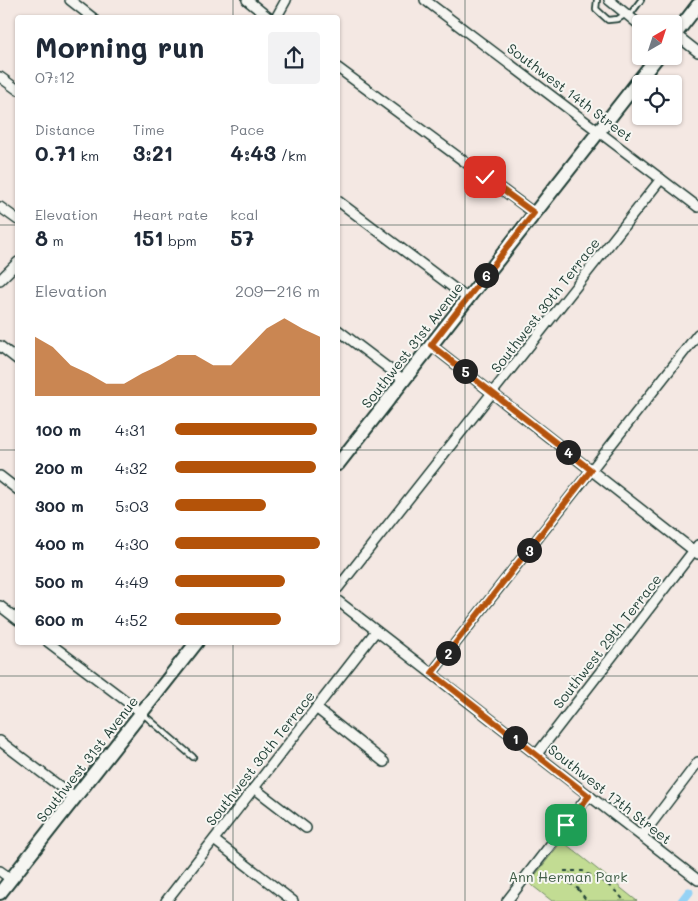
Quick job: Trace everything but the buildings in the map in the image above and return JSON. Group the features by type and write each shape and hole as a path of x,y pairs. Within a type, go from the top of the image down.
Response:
{"street":[{"path":"70,0 89,15"},
{"path":"247,0 266,15"},
{"path":"278,15 286,0"},
{"name":"Southwest 14th Street","path":"425,0 698,207"},
{"path":"613,1 632,18"},
{"path":"682,25 698,5"},
{"path":"682,41 698,52"},
{"name":"Southwest 31st Avenue","path":"340,460 651,65"},
{"path":"340,69 534,213"},
{"path":"0,77 15,88"},
{"name":"Southwest 30th Terrace","path":"340,585 493,394 661,178"},
{"path":"340,203 468,298"},
{"path":"0,207 15,218"},
{"path":"0,280 15,265"},
{"path":"340,332 404,380"},
{"path":"432,673 698,334"},
{"path":"431,345 697,550"},
{"path":"0,346 15,358"},
{"path":"0,476 15,488"},
{"name":"Southwest 29th Terrace","path":"537,754 697,550"},
{"name":"Southwest 17th Street","path":"340,603 698,880"},
{"path":"0,606 15,618"},
{"name":"Southwest 30th Terrace","path":"166,901 376,631"},
{"path":"52,645 142,713"},
{"name":"Southwest 31st Avenue","path":"0,893 195,645"},
{"path":"316,708 384,762"},
{"path":"0,741 75,798"},
{"path":"642,836 698,762"},
{"path":"254,788 306,828"},
{"path":"507,901 589,796"},
{"path":"214,840 293,901"},
{"path":"0,871 11,879"}],"lane":[{"path":"597,0 596,9 608,20 628,15 641,0"},
{"path":"142,713 193,757"}],"path":[{"path":"564,871 583,871 598,877 604,884 618,893 624,901"},
{"path":"570,872 567,880 578,889 587,901"},
{"path":"578,889 587,874"}],"green space":[{"name":"Ann Herman Park","path":"562,841 637,901 552,901 529,883"}],"waterway":[{"path":"682,901 689,892"}],"route":[{"path":"485,177 534,213 431,345 591,470 432,673 589,796 566,825"}]}
